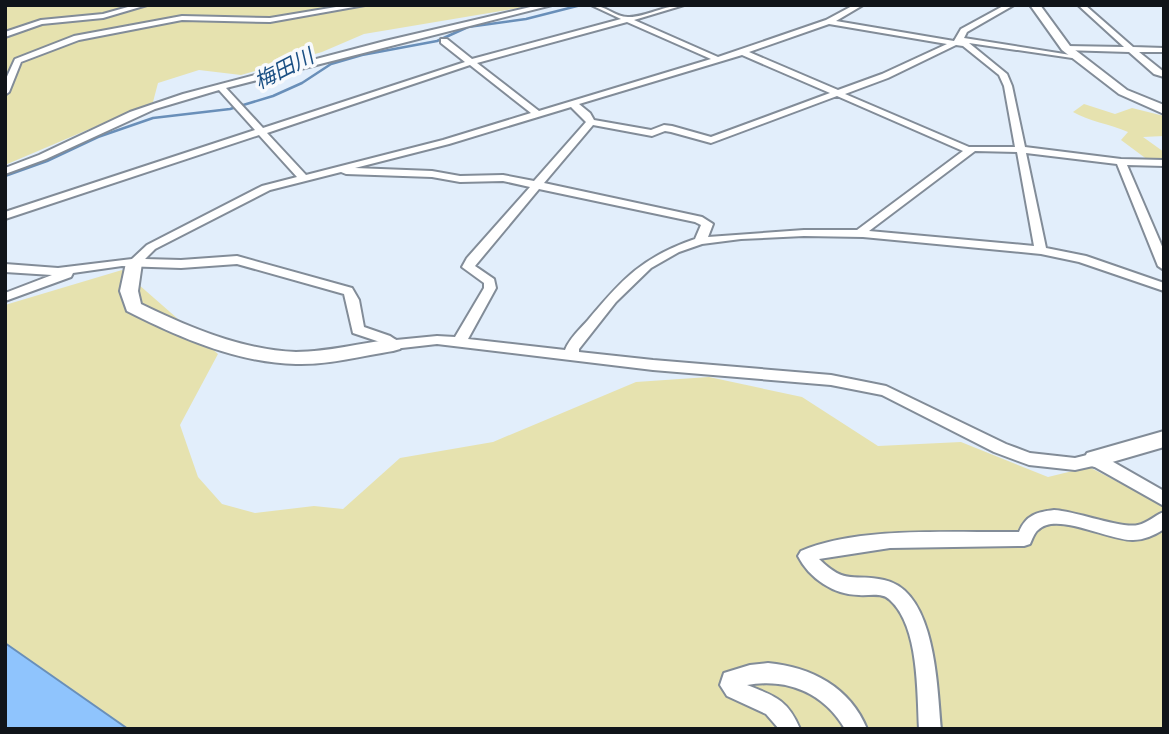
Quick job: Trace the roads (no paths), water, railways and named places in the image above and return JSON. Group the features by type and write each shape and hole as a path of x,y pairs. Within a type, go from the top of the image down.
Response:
{"street":[{"path":"5,35 41,22 103,16 144,5"},
{"path":"5,92 18,61 77,38 182,18 271,20 362,5"},
{"path":"5,171 60,150 149,108 469,21 550,5"},
{"path":"594,5 717,59"},
{"path":"5,216 472,62 681,5"},
{"path":"860,5 829,22 573,104 446,142 266,188 138,256 134,263 129,291 133,307 156,319 270,356 296,358 437,340 653,365 831,380 886,391 1000,448 1029,459 1075,464 1164,439"},
{"path":"960,43 964,31 1011,5"},
{"path":"1035,5 1066,48 1123,92 1164,110"},
{"path":"1081,5 1131,50 1164,75"},
{"path":"829,22 960,43 1003,74 1008,86 1041,250"},
{"path":"591,122 652,133 664,128 672,129 711,140 885,76 966,40 1079,57"},
{"path":"444,41 537,114"},
{"path":"1066,48 1164,50"},
{"path":"741,52 968,150 1019,150 1121,162 1164,163"},
{"path":"221,87 302,177"},
{"path":"573,104 587,115 591,122"},
{"path":"459,342 490,288 489,282 468,267 471,261 591,122"},
{"path":"863,234 863,230 968,150"},
{"path":"1121,162 1164,266"},
{"path":"334,170 432,174 460,179 494,177 698,219 707,224 700,241"},
{"path":"572,354 572,348 612,299 647,265 675,250 700,241 804,233 863,234 1041,250 1082,259 1164,287"},
{"path":"5,268 58,272 111,263 181,264 236,260 342,289 353,296 358,330 385,339 393,345"},
{"path":"5,297 78,270"},
{"path":"930,729 920,640 909,613 897,594 882,586 852,587 814,569 807,556 821,550 890,541 1024,539 1027,526 1032,521 1046,517 1078,519 1132,533 1151,529 1163,508 1095,459"},
{"path":"790,729 778,709 769,702 734,689 730,685 731,680 763,673 802,676 835,696 858,729"}],"water":[{"path":"5,643 128,729 5,729"}],"waterway":[{"name":"梅田川","path":"5,176 47,161 98,137 153,118 230,109 273,96 302,83 331,64 362,55 437,41 468,27 526,19 581,5"}]}
